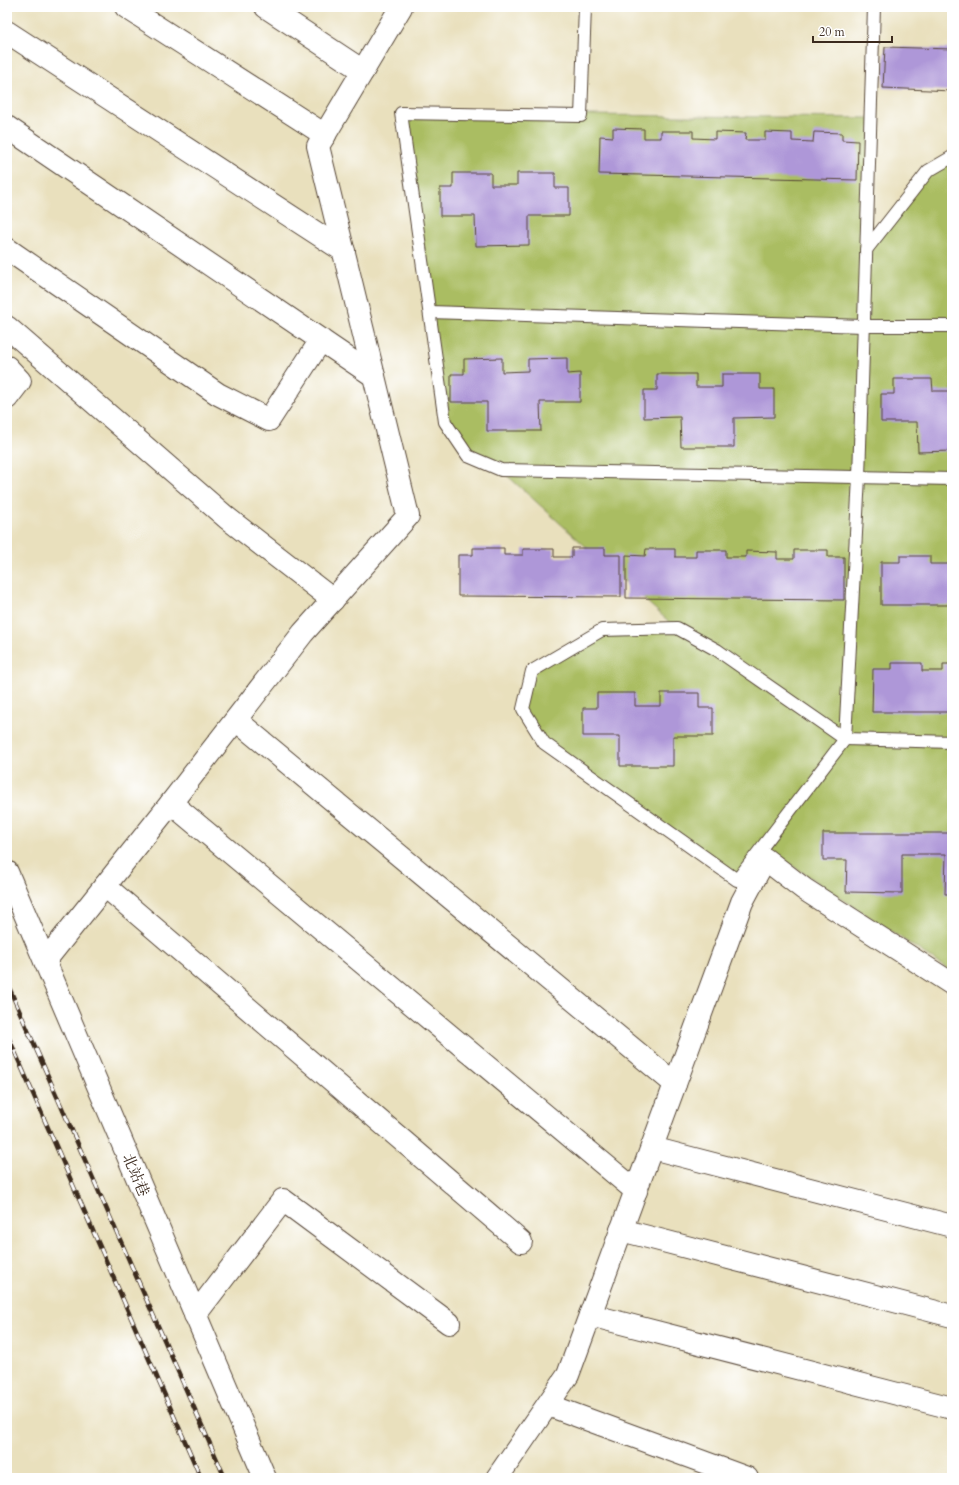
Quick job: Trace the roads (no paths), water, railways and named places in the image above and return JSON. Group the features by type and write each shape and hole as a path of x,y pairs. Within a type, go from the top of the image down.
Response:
{"street":[{"path":"126,7 324,135"},
{"path":"266,7 363,71"},
{"path":"45,961 171,803 303,633 408,516 318,146 401,7"},
{"path":"7,32 344,251"},
{"path":"7,126 374,376"},
{"path":"7,249 218,394 269,420 321,340"},
{"path":"7,328 227,518 333,600"},
{"path":"7,367 20,381 7,398"},
{"path":"236,720 675,1084"},
{"path":"171,803 636,1191"},
{"path":"497,1478 568,1375 742,902 765,859 804,889 952,984"},
{"name":"北站巷","path":"7,872 265,1478"},
{"path":"105,886 522,1242"},
{"path":"652,1148 952,1226"},
{"path":"195,1315 283,1200 449,1323"},
{"path":"621,1230 952,1316"},
{"path":"590,1315 952,1408"},
{"path":"548,1405 747,1478"}],"lane":[{"path":"585,7 581,116 402,113 445,422 468,456 501,470 952,479"},
{"path":"874,7 858,477 845,739 737,880 544,743 523,709 532,671 602,630 677,628 716,650 845,739 952,742"},
{"path":"866,250 928,171 952,157"},
{"path":"430,312 863,326 952,326"}],"railway":[{"path":"7,983 225,1478"},
{"path":"7,1034 201,1478"}]}
